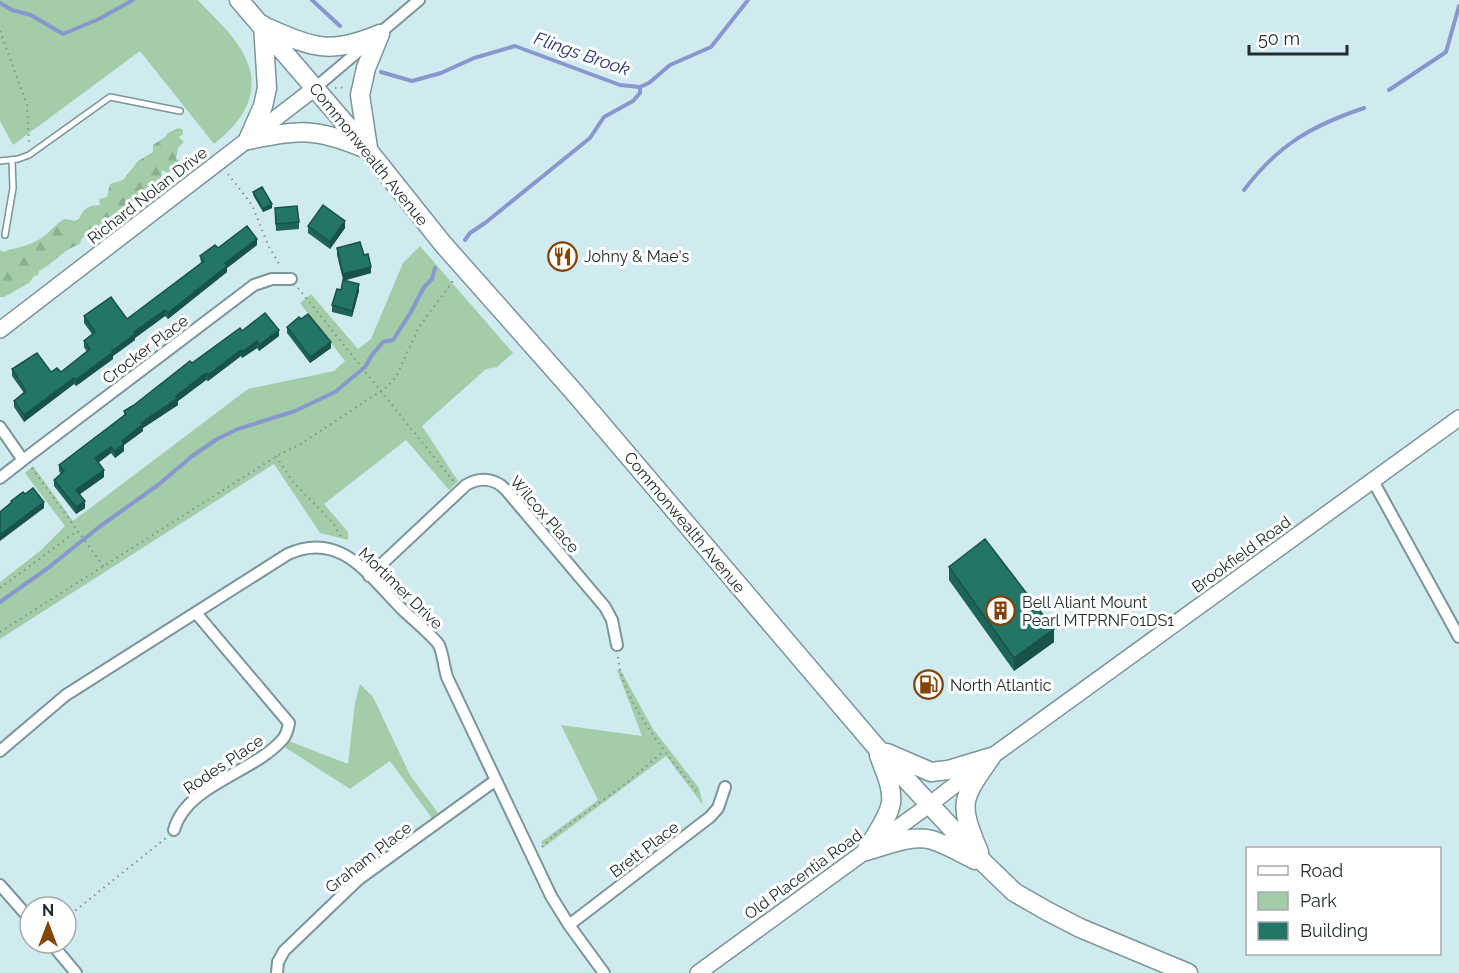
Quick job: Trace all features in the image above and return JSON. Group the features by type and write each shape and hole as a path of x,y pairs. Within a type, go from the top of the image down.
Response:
{"main road":[{"name":"Commonwealth Avenue","path":"239,0 263,25 368,150 443,244 574,392 877,748 985,864 1014,892 1047,911 1080,928 1188,973"},
{"path":"248,140 263,106 267,88 263,25 291,38 328,47 353,45 380,33"},
{"path":"368,150 360,95 366,68 380,33"},
{"name":"Richard Nolan Drive","path":"0,330 315,88"},
{"path":"248,140 312,131 337,137 368,150"},
{"name":"Brookfield Road","path":"929,805 991,757 1459,418"},
{"path":"877,748 931,772 948,770 991,757"},
{"path":"866,851 891,803 888,782 877,748"},
{"path":"985,864 966,819 966,800 968,791 991,757"},
{"name":"Old Placentia Road","path":"698,973 929,805"},
{"path":"866,851 907,840 925,838 985,864"}],"street":[{"path":"315,88 419,0"},
{"name":"Crocker Place","path":"0,478 254,285 272,279 291,279"},
{"path":"0,427 23,460"},
{"name":"Wilcox Place","path":"369,576 460,490 477,480 489,480 502,485 605,607 612,620 617,645"},
{"path":"1372,481 1459,636"},
{"name":"Mortimer Drive","path":"0,751 66,695 296,550 322,547 340,552 354,560 439,645 447,677 551,896 604,973"},
{"name":"Rodes Place","path":"174,830 179,816 189,804 276,746 284,739 289,723 196,614"},
{"name":"Graham Place","path":"277,973 278,962 284,951 351,886 496,780"},
{"name":"Brett Place","path":"569,925 710,817 718,808 725,787"},
{"path":"0,885 18,905"},
{"path":"61,955 76,973"}],"lane":[{"path":"0,161 29,155 107,98 180,111"},
{"path":"5,235 13,188 12,160"}],"path":[{"path":"0,31 27,105 29,155"},
{"path":"335,88 347,87"},
{"path":"228,174 252,205 275,260 460,490"},
{"path":"0,632 380,392 394,381 419,327 453,281"},
{"path":"276,456 293,482 339,531 343,540 340,552"},
{"path":"23,460 30,466 104,567"},
{"path":"0,588 77,531"},
{"path":"617,645 620,674 652,734 700,794"},
{"path":"531,854 624,785 664,750"},
{"path":"78,908 174,830"}],"green space":[{"path":"0,0 198,0 228,32 243,53 252,80 248,104 234,125 214,144 140,51 13,145 0,121"},
{"path":"179,128 183,130 183,134 179,137 184,142 178,148 176,159 179,161 168,173 162,170 159,184 145,189 138,200 121,208 119,213 106,220 99,232 82,238 80,244 69,249 39,271 29,283 0,297 0,250 3,252 35,241 64,219 75,221 87,208 100,205 99,199 107,197 110,184 123,180 138,161 153,152 153,145 168,133"},
{"path":"420,246 513,353 497,367 486,369 422,426 458,481 449,490 406,440 324,504 348,532 348,540 320,533 274,464 0,639 0,582 40,551 65,526 25,473 33,466 73,521 248,389 334,371 345,361 300,303 311,294 358,349 371,339 403,263"},
{"path":"620,669 653,729 699,788 703,805 666,756 544,847 541,842 598,800 561,725 642,736 617,670"},
{"path":"360,684 373,697 410,775 438,813 432,818 390,761 350,789 283,746 286,740 348,764 355,703"}],"building":[{"path":"262,187 272,204 263,209 253,192"},
{"path":"323,205 345,221 330,242 308,226"},
{"path":"297,206 299,222 276,224 275,208"},
{"path":"247,226 257,239 225,263 227,266 168,313 165,310 134,332 135,334 76,380 74,378 24,415 14,401 26,391 12,369 37,353 51,372 57,368 61,372 90,349 84,341 95,332 84,316 111,297 127,319 204,261 200,256 215,245 218,248"},
{"path":"360,242 364,255 368,254 371,267 343,274 337,248"},
{"path":"343,280 359,284 352,311 332,305 337,289 341,290"},
{"path":"265,313 279,330 259,345 257,341 208,375 206,373 176,396 178,398 141,423 143,424 122,441 124,444 115,451 111,447 95,458 104,470 76,490 85,501 76,507 54,480 64,471 59,465 126,414 124,411 190,361 192,363 240,328 242,331"},
{"path":"308,314 331,342 310,357 287,327 299,317 301,319"},
{"path":"33,488 44,502 0,535 0,512 23,492 25,494"},
{"name":"Bell Aliant Mount Pearl MTPRNF01DS1","path":"985,539 1054,629 1014,658 949,567"}],"waterway":[{"path":"0,3 12,10 31,15 63,34 99,19 133,0"},
{"path":"312,0 340,26"},
{"name":"Flings Brook","path":"381,72 412,81 441,73 474,58 515,46 620,85 640,87 649,83 670,65 711,47 748,0"},
{"path":"1389,90 1446,52 1459,6"},
{"path":"465,240 470,233 590,138 604,117 633,101 640,93 640,87"},
{"path":"1244,190 1270,161 1297,139 1328,122 1364,108"},
{"path":"0,602 217,439 238,429 295,411 335,392 365,367 383,342 393,340 424,287 432,279 435,268"}],"place":[{"name":"Johny & Mae's","path":"563,256"},
{"name":"Bell Aliant Mount Pearl MTPRNF01DS1","path":"1001,611"},
{"name":"North Atlantic","path":"929,685"}]}
